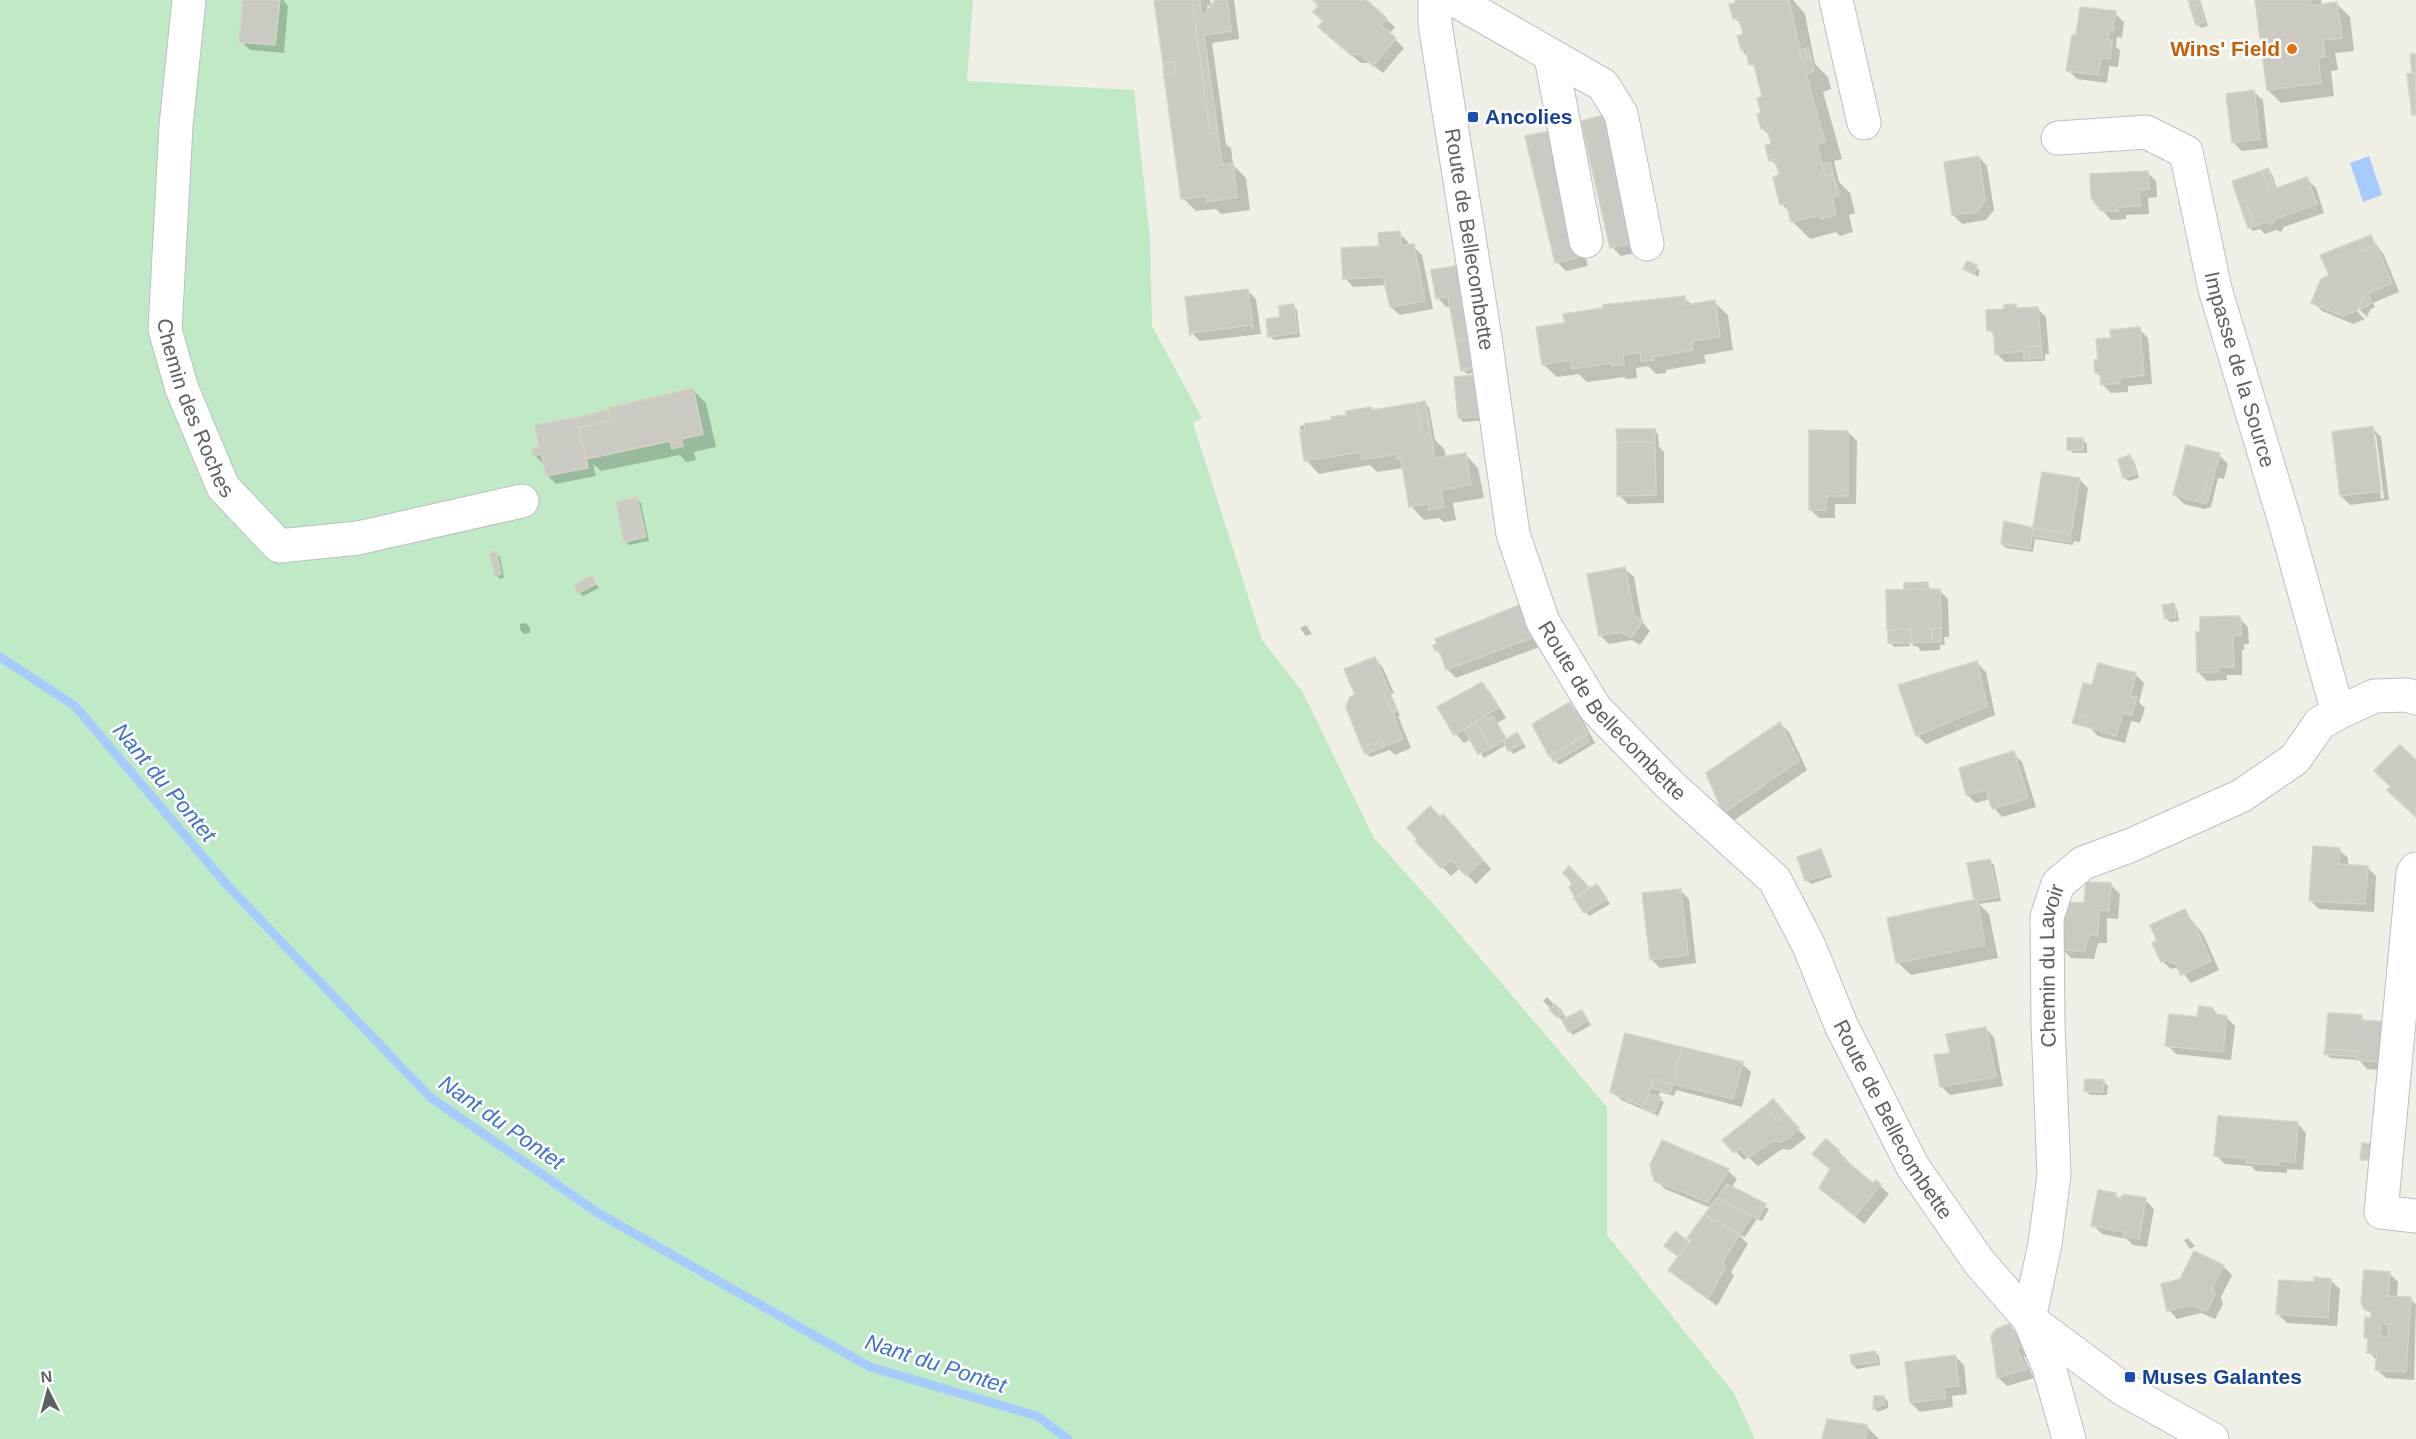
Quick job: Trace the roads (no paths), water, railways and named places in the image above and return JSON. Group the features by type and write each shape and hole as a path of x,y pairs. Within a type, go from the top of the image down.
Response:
{"street":[{"name":"Chemin des Roches","path":"189,0 176,126 165,330 182,389 223,487 279,546 358,538 522,501"},
{"name":"Route de Bellecombette","path":"1435,0 1435,24 1485,338 1513,534 1543,622 1595,708 1670,785 1775,880 1809,946 1841,1025 1913,1167 1979,1262 2029,1319 2123,1389 2212,1439"},
{"path":"1455,0 1603,85 1621,114 1647,244"},
{"path":"1836,0 1864,123"},
{"path":"1551,57 1586,241"},
{"name":"Impasse de la Source","path":"2058,138 2146,132 2186,152 2215,289 2288,532 2338,713"},
{"name":"Chemin du Lavoir","path":"2029,1319 2045,1245 2055,1175 2048,1023 2047,917 2058,884 2083,863 2129,846 2241,796 2295,759 2320,723 2338,713 2374,696 2407,695 2416,698"},
{"path":"2416,869 2412,873 2381,1212 2416,1216"},
{"name":"Route de Bellecombette","path":"2029,1319 2049,1366 2069,1439"}],"water":[{"path":"2369,156 2382,195 2363,202 2350,163"}],"waterway":[{"name":"Nant du Pontet","path":"0,657 75,706 227,885 430,1097 598,1213 870,1367 1037,1416 1068,1439"}],"place":[{"name":"Wins' Field","path":"2292,49"},
{"name":"Ancolies","path":"1473,117"},
{"name":"Muses Galantes","path":"2130,1377"}]}
